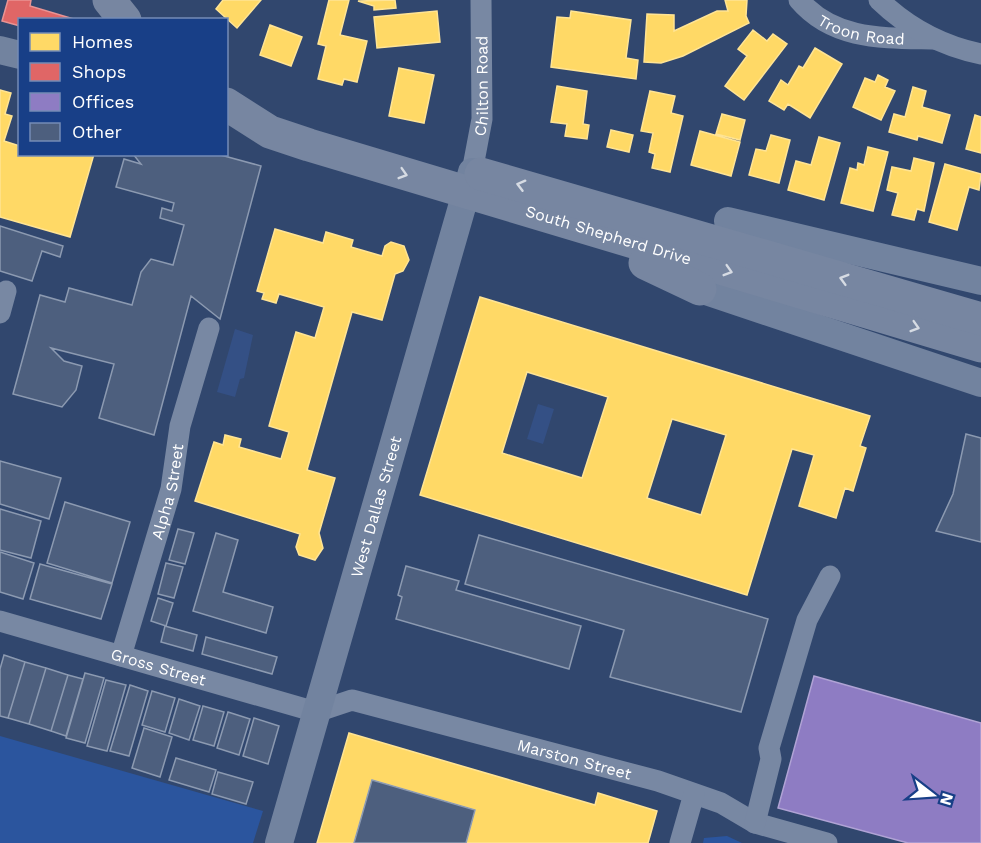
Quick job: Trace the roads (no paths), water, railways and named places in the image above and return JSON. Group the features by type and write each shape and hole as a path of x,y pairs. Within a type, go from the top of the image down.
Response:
{"main road":[{"path":"109,0 123,18"},
{"path":"0,50 18,54"},
{"name":"South Shepherd Drive","path":"233,111 277,115 470,182 551,218 981,346"},
{"name":"South Shepherd Drive","path":"470,182 614,211 981,319"},
{"name":"West Dallas Street","path":"279,843 470,182"},
{"path":"614,211 669,213 728,221 981,281"},
{"path":"551,218 700,289 981,383"}],"street":[{"name":"Chilton Road","path":"470,182 482,119 481,0"},
{"name":"Troon Road","path":"799,0 810,12 832,27 858,36 934,39"},
{"name":"Troon Road","path":"879,0 898,19 934,39 981,54"},
{"path":"0,313 6,291"},
{"name":"Alpha Street","path":"121,656 171,489 180,426 209,328"},
{"path":"755,822 771,759 769,748 807,620 830,576"},
{"name":"Gross Street","path":"0,621 316,712"},
{"name":"Marston Street","path":"316,712 352,700 658,781 721,804 755,822 827,843"},
{"path":"680,843 694,794"}]}
